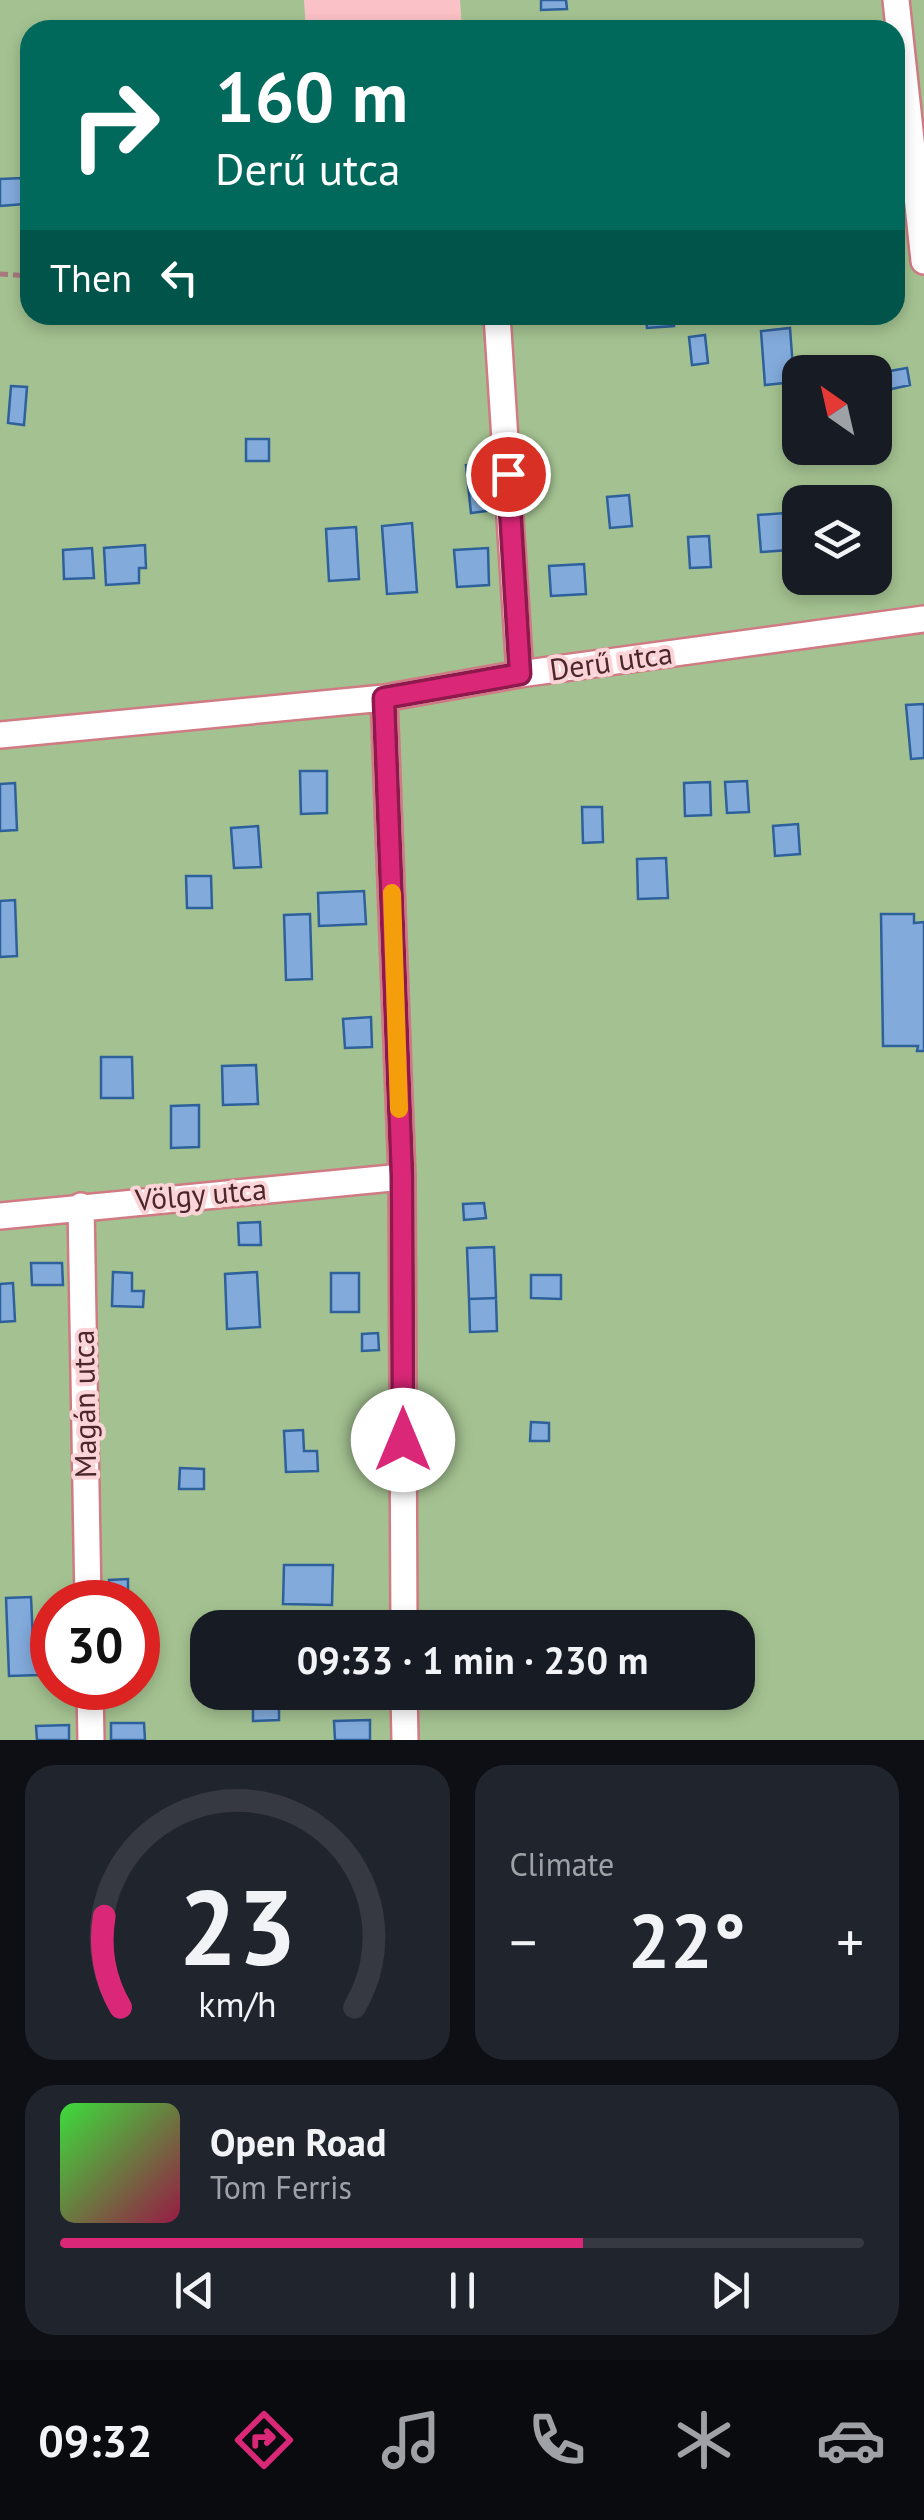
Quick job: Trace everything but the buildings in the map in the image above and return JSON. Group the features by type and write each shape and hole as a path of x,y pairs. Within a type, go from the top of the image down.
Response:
{"street":[{"path":"905,84 924,261"},
{"path":"499,325 520,674"},
{"name":"Derű utca","path":"0,734 384,698 520,674 924,619"},
{"path":"384,698 402,1177 404,1610"},
{"name":"Völgy utca","path":"0,1216 402,1177"},
{"name":"Magán utca","path":"81,1206 88,1580"},
{"path":"90,1710 91,1740"},
{"path":"404,1710 405,1740"}],"green space":[{"path":"0,0 304,0 305,20 20,20 20,325 905,325 905,20 461,20 460,0 924,0 924,1740 0,1740"}],"slow traffic":[{"path":"392,893 399,1109"}],"route":[{"path":"403,1440 402,1177 384,698 520,674 508,474"}]}
